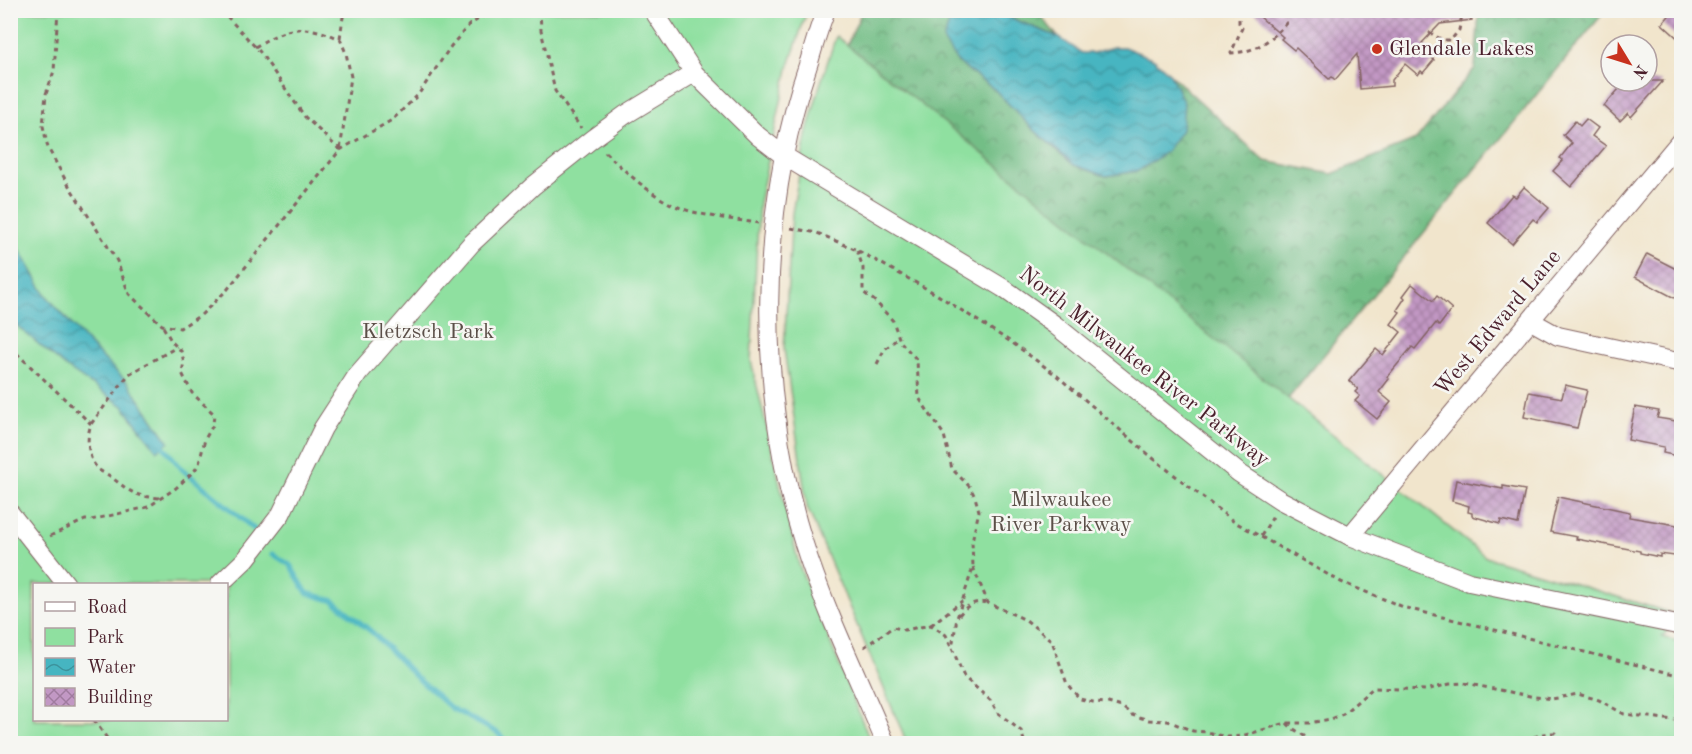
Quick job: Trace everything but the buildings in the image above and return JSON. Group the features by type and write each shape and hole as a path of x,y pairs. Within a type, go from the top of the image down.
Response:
{"street":[{"name":"North Milwaukee River Parkway","path":"653,10 694,73 758,135 784,156 1003,288 1055,325 1239,473 1282,501 1350,536 1469,582 1682,626"},
{"path":"826,10 796,98 772,225 770,333 775,407 784,467 803,542 886,744"},
{"path":"222,583 246,559 281,514 323,428 358,374 471,244 533,186 592,139 625,115 694,73"},
{"name":"West Edward Lane","path":"1350,536 1682,139"},
{"path":"1531,321 1558,336 1682,363"},
{"path":"10,513 64,583"}],"path":[{"path":"34,544 85,519 92,520 105,515 137,511 148,507 176,488 195,470 205,439 213,425 214,414 192,393 186,382 182,373 184,362 181,351 162,325 129,294 117,261 66,181 48,148 43,126 46,94 54,70 58,10"},
{"path":"221,10 255,47 305,117 340,150"},
{"path":"340,150 351,77 346,52 340,39 344,10"},
{"path":"162,325 180,328 201,315 227,290 340,150 392,120 418,95 469,25 494,10"},
{"path":"540,10 541,30 555,91 584,131"},
{"path":"1239,10 1239,23 1242,28 1231,53 1262,47 1289,20"},
{"path":"1429,32 1442,40 1451,40 1459,30 1463,10"},
{"path":"255,47 273,36 299,27 327,33 340,39"},
{"path":"601,147 633,178 672,204 702,214 753,223"},
{"path":"857,250 863,268 863,292 876,302 893,321 899,337 917,360 920,398 944,435 952,469 970,487 975,497 979,511 972,541 974,567 988,603"},
{"path":"877,364 884,350 899,337"},
{"path":"10,347 91,424"},
{"path":"159,498 135,495 99,470 93,462 88,444 91,424 129,374 177,347"},
{"path":"1261,537 1282,501"},
{"path":"952,648 957,618 974,567"},
{"path":"863,648 893,627 904,630 931,625 962,601"},
{"path":"957,618 966,607 975,602 988,603 1026,620 1052,641 1067,684 1080,699 1122,707 1132,716 1168,721 1193,731 1226,737 1254,734 1287,723 1309,723 1343,714 1372,688 1426,690 1464,683 1552,699 1578,694 1599,700 1624,714 1682,721"},
{"path":"931,625 946,635 964,677 991,701 998,713 1021,731 1025,744"},
{"path":"95,721 111,744"},
{"path":"1287,723 1307,738 1308,744"},
{"path":"1516,744 1544,732 1555,733 1561,744"}],"green space":[{"name":"Kletzsch Park","path":"10,11 807,11 788,69 759,203 751,361 799,565 871,743 11,743"},
{"path":"862,11 958,11 950,21 957,62 994,89 1033,129 1074,165 1106,176 1138,171 1184,103 1170,74 1265,161 1332,174 1416,140 1475,68 1479,11 1605,11 1288,399 847,45"},
{"path":"993,11 1037,11 1058,37"},
{"name":"Milwaukee River Parkway","path":"836,36 1486,557 1680,616 1662,637 1681,642 1681,743 907,743 807,507 784,349 792,213 807,131"}],"water":[{"path":"958,11 993,11 1058,37 1082,53 1124,47 1154,59 1170,74 1184,103 1182,130 1166,152 1138,171 1106,176 1074,165 1033,129 994,89 957,62 943,40 950,21"},
{"path":"10,232 45,294 86,341 128,383 169,442 157,451 123,406 67,368 11,321"}],"waterway":[{"path":"163,446 182,469 254,529"},
{"path":"273,554 290,565 307,593 334,601 373,633 416,677 451,708 498,733 508,744"}],"place":[{"name":"Glendale Lakes","path":"1377,49"}]}
